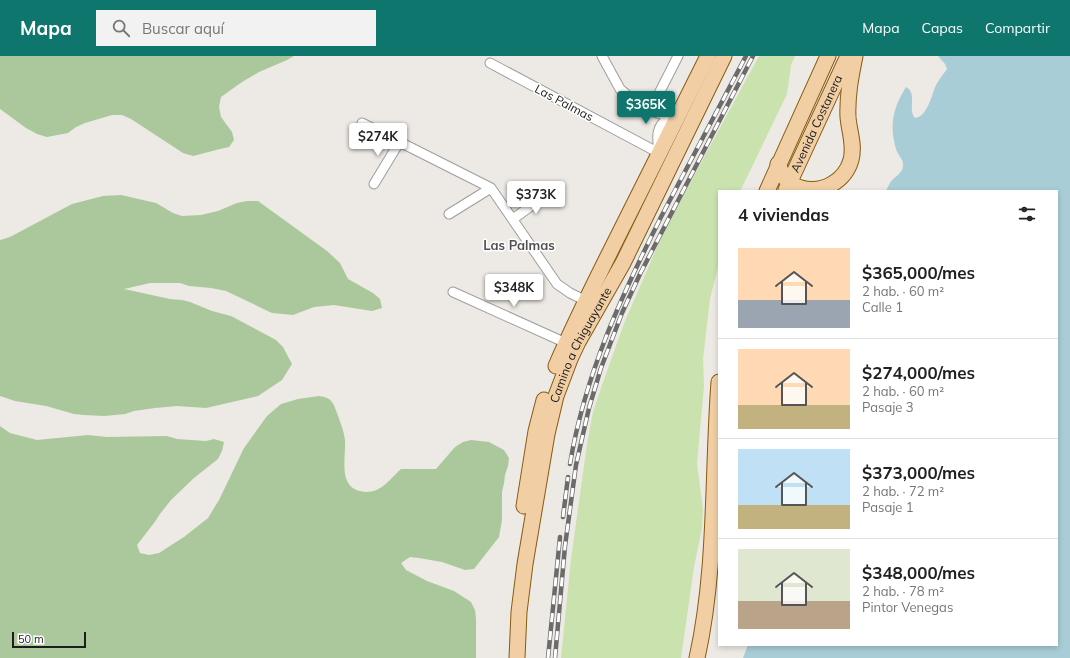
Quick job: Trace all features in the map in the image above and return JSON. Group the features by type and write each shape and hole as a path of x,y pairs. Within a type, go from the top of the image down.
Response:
{"main road":[{"name":"Camino a Chiguayante","path":"507,658 509,616 514,572 536,431 545,395 566,343 659,153 673,120 708,56"},
{"name":"Camino a Chiguayante","path":"517,658 519,612 525,564 546,434 556,396 578,342 623,263 724,56"},
{"name":"Avenida Costanera","path":"767,190 828,56"},
{"name":"Avenida Costanera","path":"788,186 848,56"},
{"path":"778,164 788,186 802,188 819,189 827,187 835,183 846,172 851,160 852,152 848,119 849,87 856,56"},
{"path":"673,120 679,131 680,145"},
{"path":"696,658 706,606 709,575 718,401"},
{"path":"716,438 718,425"}],"street":[{"path":"602,56 620,89 650,111 661,114 673,120"},
{"path":"650,111 678,56"},
{"name":"Las Palmas","path":"490,63 659,153"},
{"path":"650,111 661,125"},
{"path":"659,153 658,134 661,125 665,121 673,120"},
{"path":"362,123 491,188 557,284 586,301"},
{"path":"374,184 400,141"},
{"path":"449,214 491,188"},
{"path":"513,219 546,195"},
{"path":"453,292 566,343"}],"green space":[{"path":"0,56 294,56 259,72 221,97 219,107 221,117 232,132 234,140 229,147 193,156 183,153 131,119 122,115 112,115 85,123 68,133 47,137 37,134 0,109"},
{"path":"759,56 795,56 791,65 787,94 740,190 718,190 718,267 710,299 703,359 704,386 697,464 703,509 702,528 694,567 681,658 561,658 571,559 593,412 625,321 665,229"},
{"path":"121,195 156,203 173,213 182,216 201,215 218,211 237,203 258,201 327,251 340,263 348,279 373,293 380,299 382,308 372,311 334,305 314,307 293,315 272,313 226,291 189,286 180,283 150,283 124,289 190,302 212,311 231,316 276,340 283,347 292,364 282,380 258,396 206,408 177,406 104,416 74,414 46,406 15,401 0,396 0,240 10,237 72,204 103,196"},
{"path":"319,396 329,399 334,406 342,426 345,440 344,462 346,477 353,488 360,491 367,492 378,489 388,482 401,469 436,469 455,447 463,442 471,440 489,442 504,450 509,458 502,492 502,520 499,537 474,569 465,570 442,562 410,557 401,563 406,570 427,581 454,591 471,602 475,610 476,619 476,658 0,658 0,426 10,433 37,440 88,435 107,437 167,436 177,439 206,441 214,439 224,442 218,459 194,478 171,500 137,545 140,553 149,555 159,553 184,537 208,518 219,500 244,448 267,416 281,404 298,399"}],"water":[{"path":"938,56 1070,56 1070,658 743,658 748,646 1058,646 1058,190 886,190 890,183 902,171 903,168 903,161 896,149 893,132 895,110 898,102 906,87 910,90 912,97 913,115 915,118 923,114 936,85 947,69 945,64"}],"railway":[{"path":"570,464 585,399 606,337 632,277 661,217 746,56"},
{"path":"555,658 565,546 576,465 589,408 601,368 622,313 640,274 753,56"},
{"path":"563,517 568,477"},
{"path":"548,658 560,537"}],"district":[{"name":"Las Palmas","path":"519,245"}]}
